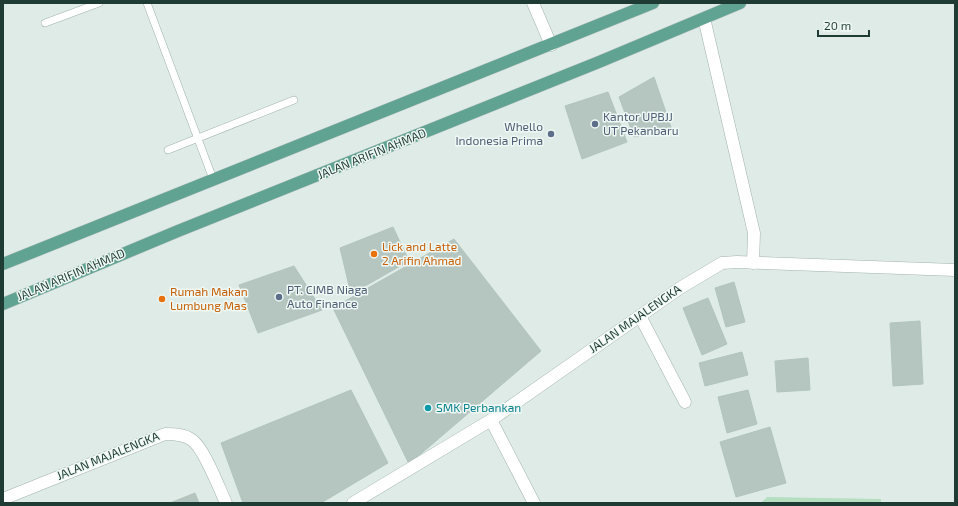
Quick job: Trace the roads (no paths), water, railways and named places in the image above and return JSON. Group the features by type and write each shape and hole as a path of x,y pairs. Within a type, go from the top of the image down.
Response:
{"main road":[{"path":"3,264 653,3"},
{"name":"JALAN ARIFIN AHMAD","path":"3,304 178,231 592,65 740,3"}],"street":[{"path":"533,3 551,45"},
{"path":"704,18 754,233 754,263"},
{"name":"JALAN MAJALENGKA","path":"358,502 491,420 680,288 722,263 737,262 955,270"},
{"path":"640,316 685,402"},
{"path":"491,420 534,503"},
{"name":"JALAN MAJALENGKA","path":"3,499 165,434 176,434 192,440 201,451 226,503"}],"lane":[{"path":"45,24 99,3"},
{"path":"147,3 213,179"},
{"path":"168,150 294,100"}],"place":[{"name":"Kantor UPBJJ UT Pekanbaru","path":"595,124"},
{"name":"Whello Indonesia Prima","path":"551,134"},
{"name":"Lick and Latte 2 Arifin Ahmad","path":"374,254"},
{"name":"PT. CIMB Niaga Auto Finance","path":"279,297"},
{"name":"Rumah Makan Lumbung Mas","path":"162,299"},
{"name":"SMK Perbankan","path":"428,408"}]}
